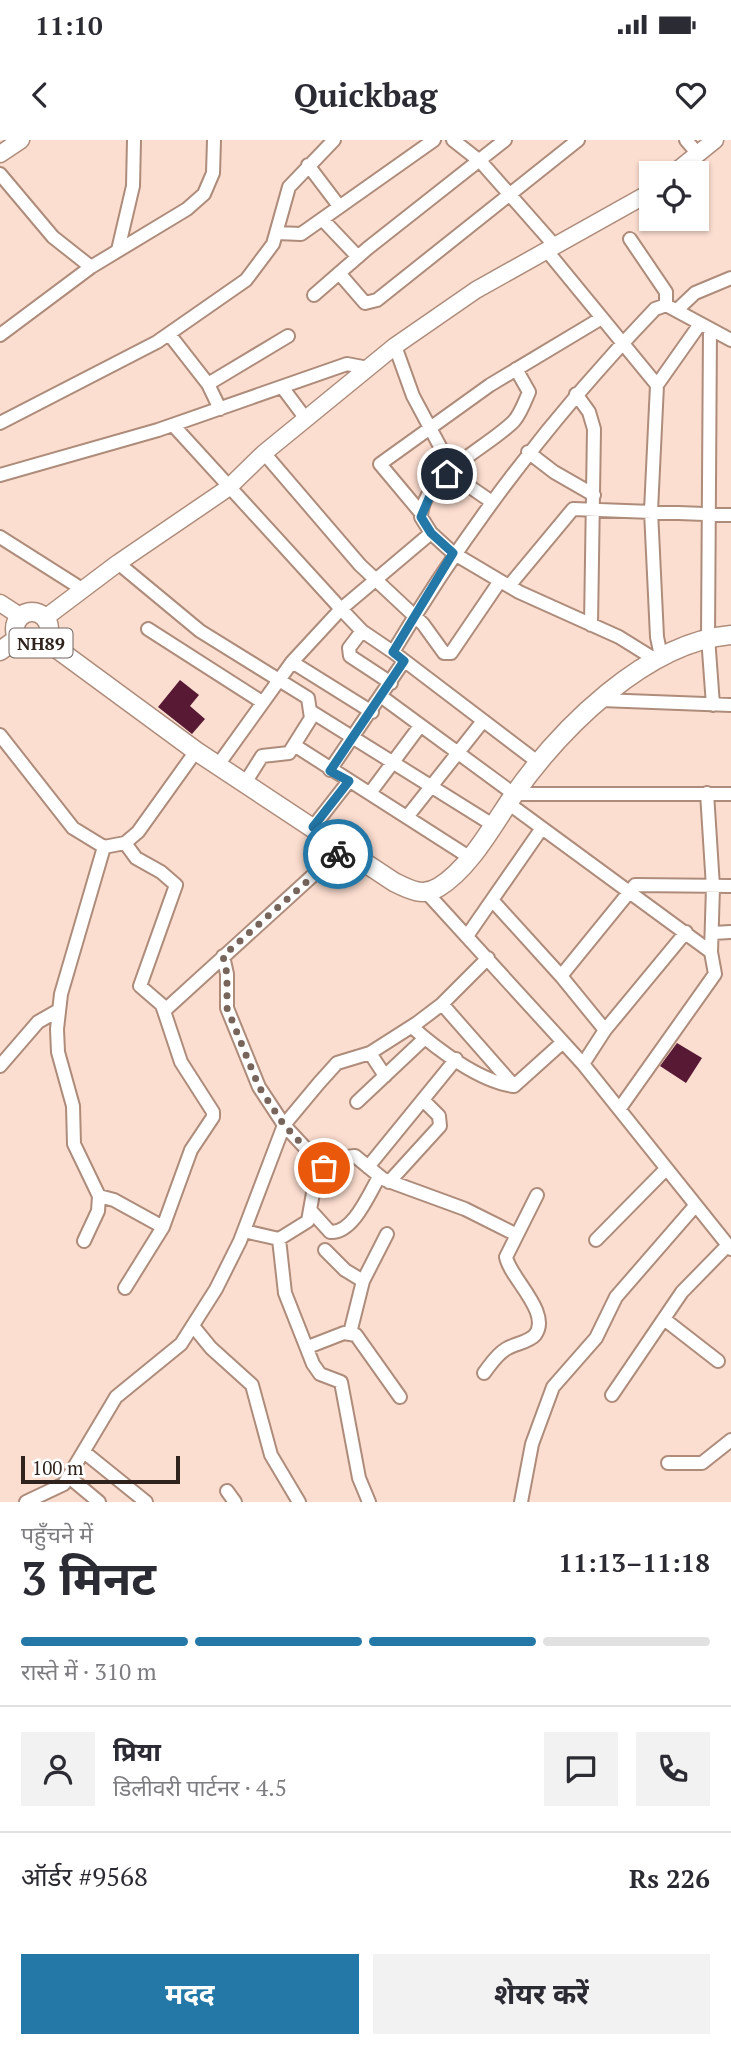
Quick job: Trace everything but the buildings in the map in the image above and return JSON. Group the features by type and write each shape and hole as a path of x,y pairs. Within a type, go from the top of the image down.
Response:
{"main road":[{"name":"NH89","path":"30,611 45,618 49,626 45,640 31,646 18,638 15,629 20,616 30,611"},
{"path":"427,892 444,884 470,857 539,762 601,700 659,658 708,637 731,635"},
{"name":"NH89","path":"0,652 18,638"},
{"name":"NH89","path":"45,640 195,751 411,891 427,892"}],"street":[{"path":"0,153 21,140"},
{"path":"118,250 133,186 134,140"},
{"path":"0,335 91,267 187,209 204,194 213,173 214,140"},
{"path":"0,423 169,334 246,280 267,255 289,187 334,140"},
{"path":"276,233 301,234 434,140"},
{"path":"453,140 481,162 511,194 600,319 657,384"},
{"path":"314,295 505,140"},
{"path":"338,273 360,300 370,304 578,140"},
{"path":"687,140 698,154"},
{"path":"689,161 715,140"},
{"path":"308,165 338,206"},
{"path":"0,174 53,237 91,267"},
{"path":"45,618 118,563 228,488 264,453 395,346 476,290 639,199"},
{"path":"322,219 358,257"},
{"path":"630,239 666,292 672,307 731,340"},
{"path":"393,652 453,553 528,452 622,343 654,310 672,307 695,293 728,283"},
{"path":"600,319 516,369 380,464 421,513 431,533 453,553 505,583 659,658"},
{"path":"659,658 652,512 657,384 705,327"},
{"path":"705,327 708,637 713,705"},
{"path":"169,334 208,384 220,409"},
{"path":"208,384 288,336"},
{"path":"395,346 428,428 452,469 460,480 492,502"},
{"path":"0,475 173,425 347,364 368,368"},
{"path":"421,513 432,491 452,469 516,420 530,392 516,369"},
{"path":"282,387 306,419"},
{"path":"576,394 593,420 591,625"},
{"path":"173,425 362,631 539,762"},
{"path":"528,452 594,501 652,512 731,515"},
{"path":"264,453 375,580 414,616 447,655 505,583 566,514 594,501"},
{"path":"218,765 292,662 341,610 431,533"},
{"path":"0,537 82,589"},
{"path":"118,563 200,631 303,693 312,712 492,825"},
{"path":"0,603 20,616"},
{"path":"148,629 262,702"},
{"path":"362,631 349,648 350,656 391,683"},
{"path":"330,771 404,661"},
{"path":"292,662 372,712"},
{"path":"382,697 457,752 542,828 711,952"},
{"path":"601,700 731,705"},
{"path":"245,783 262,756 272,753 283,756 294,745 312,712"},
{"path":"407,817 483,721"},
{"path":"370,793 420,726"},
{"path":"0,735 73,828 104,847 125,843 138,832 195,751"},
{"path":"294,745 330,771 370,793 470,857"},
{"path":"313,827 349,781"},
{"path":"620,1108 715,974 711,952 713,887 707,793"},
{"path":"511,798 731,794"},
{"path":"467,936 542,828"},
{"path":"125,843 136,858 161,872 176,886 140,986 164,1011 181,1062 214,1112 191,1150 163,1227 125,1288"},
{"path":"84,1241 98,1211 99,1196 74,1144 73,1106 58,1052 59,1010 61,993 104,847"},
{"path":"164,1011 344,848"},
{"path":"561,976 628,891 635,886 651,883 731,886"},
{"path":"427,892 583,1063 665,1170 729,1247 682,1292 612,1395"},
{"path":"492,900 561,976 605,1030"},
{"path":"583,1063 605,1030 685,932"},
{"path":"712,933 731,932"},
{"path":"223,956 227,974 227,1008 259,1087 284,1125 328,1170"},
{"path":"26,1502 58,1490 69,1477 116,1397 148,1370 174,1353 225,1272 244,1231 284,1125 337,1063 370,1053 412,1027 442,1004 488,958"},
{"path":"442,1004 514,1086"},
{"path":"0,1066 38,1022 59,1010"},
{"path":"412,1027 456,1059 495,1081 514,1086"},
{"path":"357,1102 425,1038"},
{"path":"514,1086 563,1042"},
{"path":"370,1053 385,1076"},
{"path":"368,1167 456,1059"},
{"path":"312,1212 330,1232 342,1230 356,1216 384,1179 440,1126 439,1116 423,1100"},
{"path":"244,1231 279,1239 308,1221 312,1212 313,1193 328,1170 352,1155 384,1179 465,1209 515,1234"},
{"path":"596,1240 665,1170"},
{"path":"484,1373 497,1356 535,1335 537,1328 534,1303 508,1266 507,1250 537,1195"},
{"path":"99,1196 114,1200 163,1227"},
{"path":"521,1502 532,1444 553,1387 596,1338 616,1297 695,1206"},
{"path":"350,1333 363,1280 387,1234"},
{"path":"279,1239 285,1293 316,1370 341,1382 359,1478 369,1502"},
{"path":"325,1250 345,1270 363,1280"},
{"path":"664,1319 718,1361"},
{"path":"193,1325 211,1348 252,1385 271,1455 299,1502"},
{"path":"308,1347 350,1333"},
{"path":"350,1333 362,1341 400,1397"},
{"path":"668,1463 702,1463 731,1440"},
{"path":"84,1452 146,1502"},
{"path":"69,1477 99,1502"},
{"path":"227,1491 234,1502"}],"way so far":[{"path":"324,1168 284,1125 259,1087 227,1008 227,974 223,956 338,854"}],"route":[{"path":"338,854 344,848 313,827 349,781 330,771 404,661 393,652 453,553 431,533 421,517 432,491 447,474"}]}
